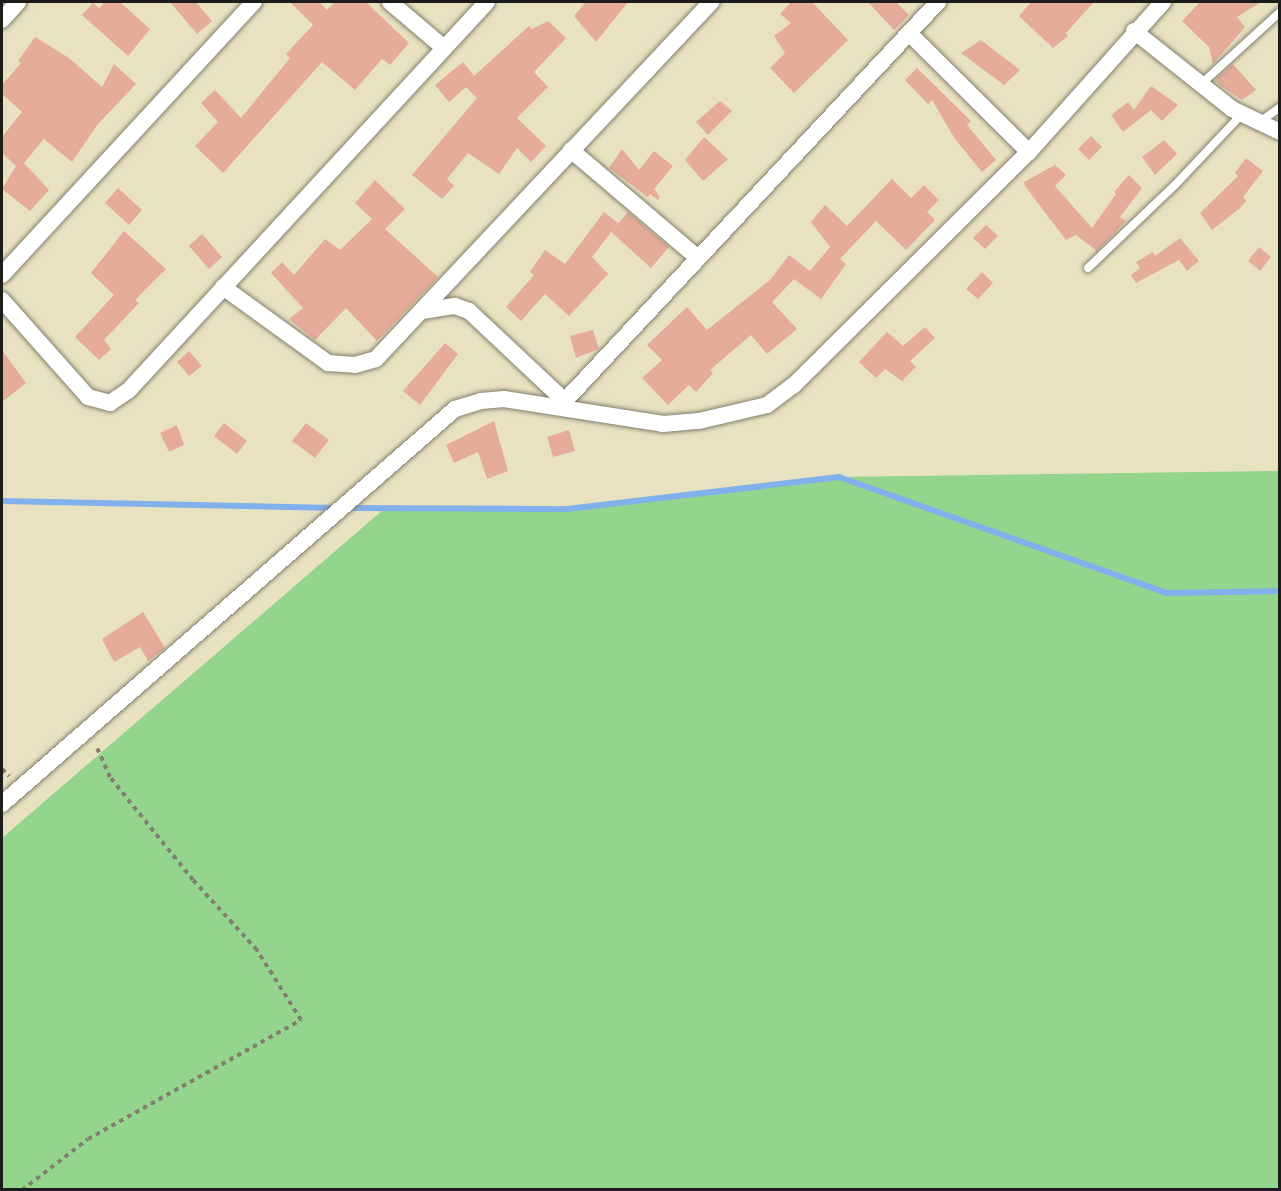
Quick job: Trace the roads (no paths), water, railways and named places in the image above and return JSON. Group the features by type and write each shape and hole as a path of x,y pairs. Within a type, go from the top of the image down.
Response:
{"street":[{"path":"2,20 18,2"},
{"path":"254,2 5,271 2,300 88,398 110,403 128,391 486,2"},
{"path":"390,2 444,48"},
{"path":"223,287 327,363 342,365 376,359 711,2"},
{"path":"563,403 938,2"},
{"path":"2,804 455,409 504,399 563,403 603,417 663,424 699,422 767,405 794,385 1029,152 1134,31 1163,2"},
{"path":"1134,31 1200,85 1242,113 1280,132"},
{"path":"909,33 1029,152"},
{"path":"571,150 698,258"},
{"path":"422,311 455,306 469,311 563,403"}],"lane":[{"path":"1200,85 1280,12"},
{"path":"1262,122 1280,107"},
{"path":"1088,268 1175,185 1242,113"}],"waterway":[{"path":"348,508 567,509 839,477 1167,593 1280,591"},
{"path":"2,501 335,508"}]}
